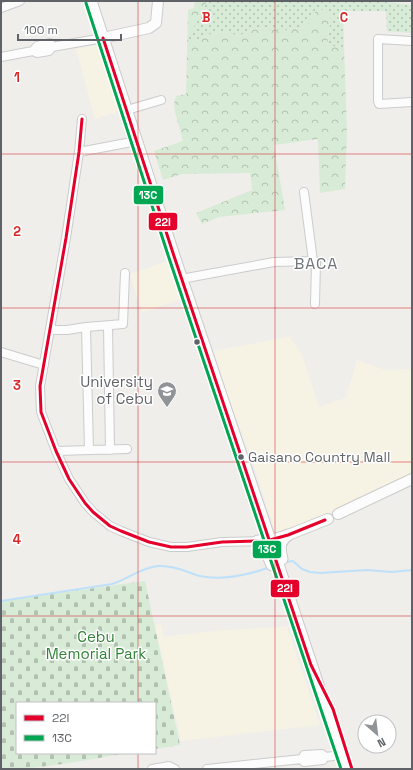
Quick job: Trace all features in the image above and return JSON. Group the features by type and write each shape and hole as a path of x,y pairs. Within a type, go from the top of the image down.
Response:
{"main road":[{"path":"91,1 181,279 285,583 298,626"},
{"path":"275,557 280,550 280,544 288,535"},
{"path":"258,541 266,551 275,557"},
{"path":"285,583 346,769"},
{"path":"311,665 329,757 338,769"},
{"path":"311,665 333,709 352,769"}],"street":[{"path":"1,8 20,1"},
{"path":"1,57 34,51 37,46 50,43 52,47 149,28 156,23 158,1"},
{"path":"412,40 378,38 379,104 412,102"},
{"path":"127,110 161,100"},
{"path":"82,119 79,152 40,386 41,412 69,479 85,503 93,512 110,526 149,542 171,547 186,547 222,542 270,540 288,535 328,519"},
{"path":"79,152 137,141"},
{"path":"304,192 313,261 316,262 315,304"},
{"path":"181,279 274,262 313,261"},
{"path":"50,330 67,330 123,324 125,273"},
{"path":"108,326 110,450"},
{"path":"86,327 89,450"},
{"path":"1,352 44,365"},
{"path":"56,451 127,449"},
{"path":"338,514 412,479"},
{"path":"207,769 264,766 302,760 304,755 322,754 329,757"},
{"path":"152,769 169,766 174,769"}],"shaded area":[{"path":"97,45 119,111 95,119 76,49"},
{"path":"168,261 181,299 142,312 130,274"},
{"path":"292,336 290,338 301,353 319,407 346,398 357,360 385,370 412,369 412,473 288,532 276,535 252,460 227,393 214,351"},
{"path":"161,624 164,637 224,630 287,627 320,725 181,741 155,625"}],"green space":[{"path":"195,1 207,1 188,39 198,41 208,35 225,32 239,36 253,29 292,30 307,25 318,8 331,13 327,46 344,47 347,131 345,189 320,193 318,139 274,145 285,210 219,217 202,224 196,213 252,190 250,173 182,174 163,180 154,151 183,141 174,104 176,96 186,94 188,10 194,8"},
{"path":"207,1 379,1 412,5 411,33 387,31 386,11 343,11 344,47 327,46 331,13 292,31 253,29 239,36 225,32 208,35 198,41 187,39"},
{"name":"Cebu Memorial Park","path":"145,581 180,745 156,749 156,702 16,702 16,754 122,754 49,766 1,769 1,601"}],"waterway":[{"path":"286,562 293,561 302,569 320,573 367,570 392,572 412,570"},
{"path":"1,601 112,584 145,569 158,566 174,568 200,576 218,578 245,575 270,567"}],"transit line":[{"name":"13C","path":"86,3 169,258 341,769"},
{"name":"22I","path":"103,38 174,256 311,665 333,709 352,769"},
{"name":"22I","path":"82,119 79,152 66,238 40,386 41,412 56,451 69,479 85,503 93,512 110,526 121,531 149,542 171,547 187,547 222,542 258,541"},
{"name":"22I","path":"270,540 288,535 325,520"}],"place":[{"name":"University of Cebu","path":"167,408"},
{"name":"Gaisano Country Mall","path":"241,457"}],"district":[{"name":"BACA","path":"316,263"}]}
